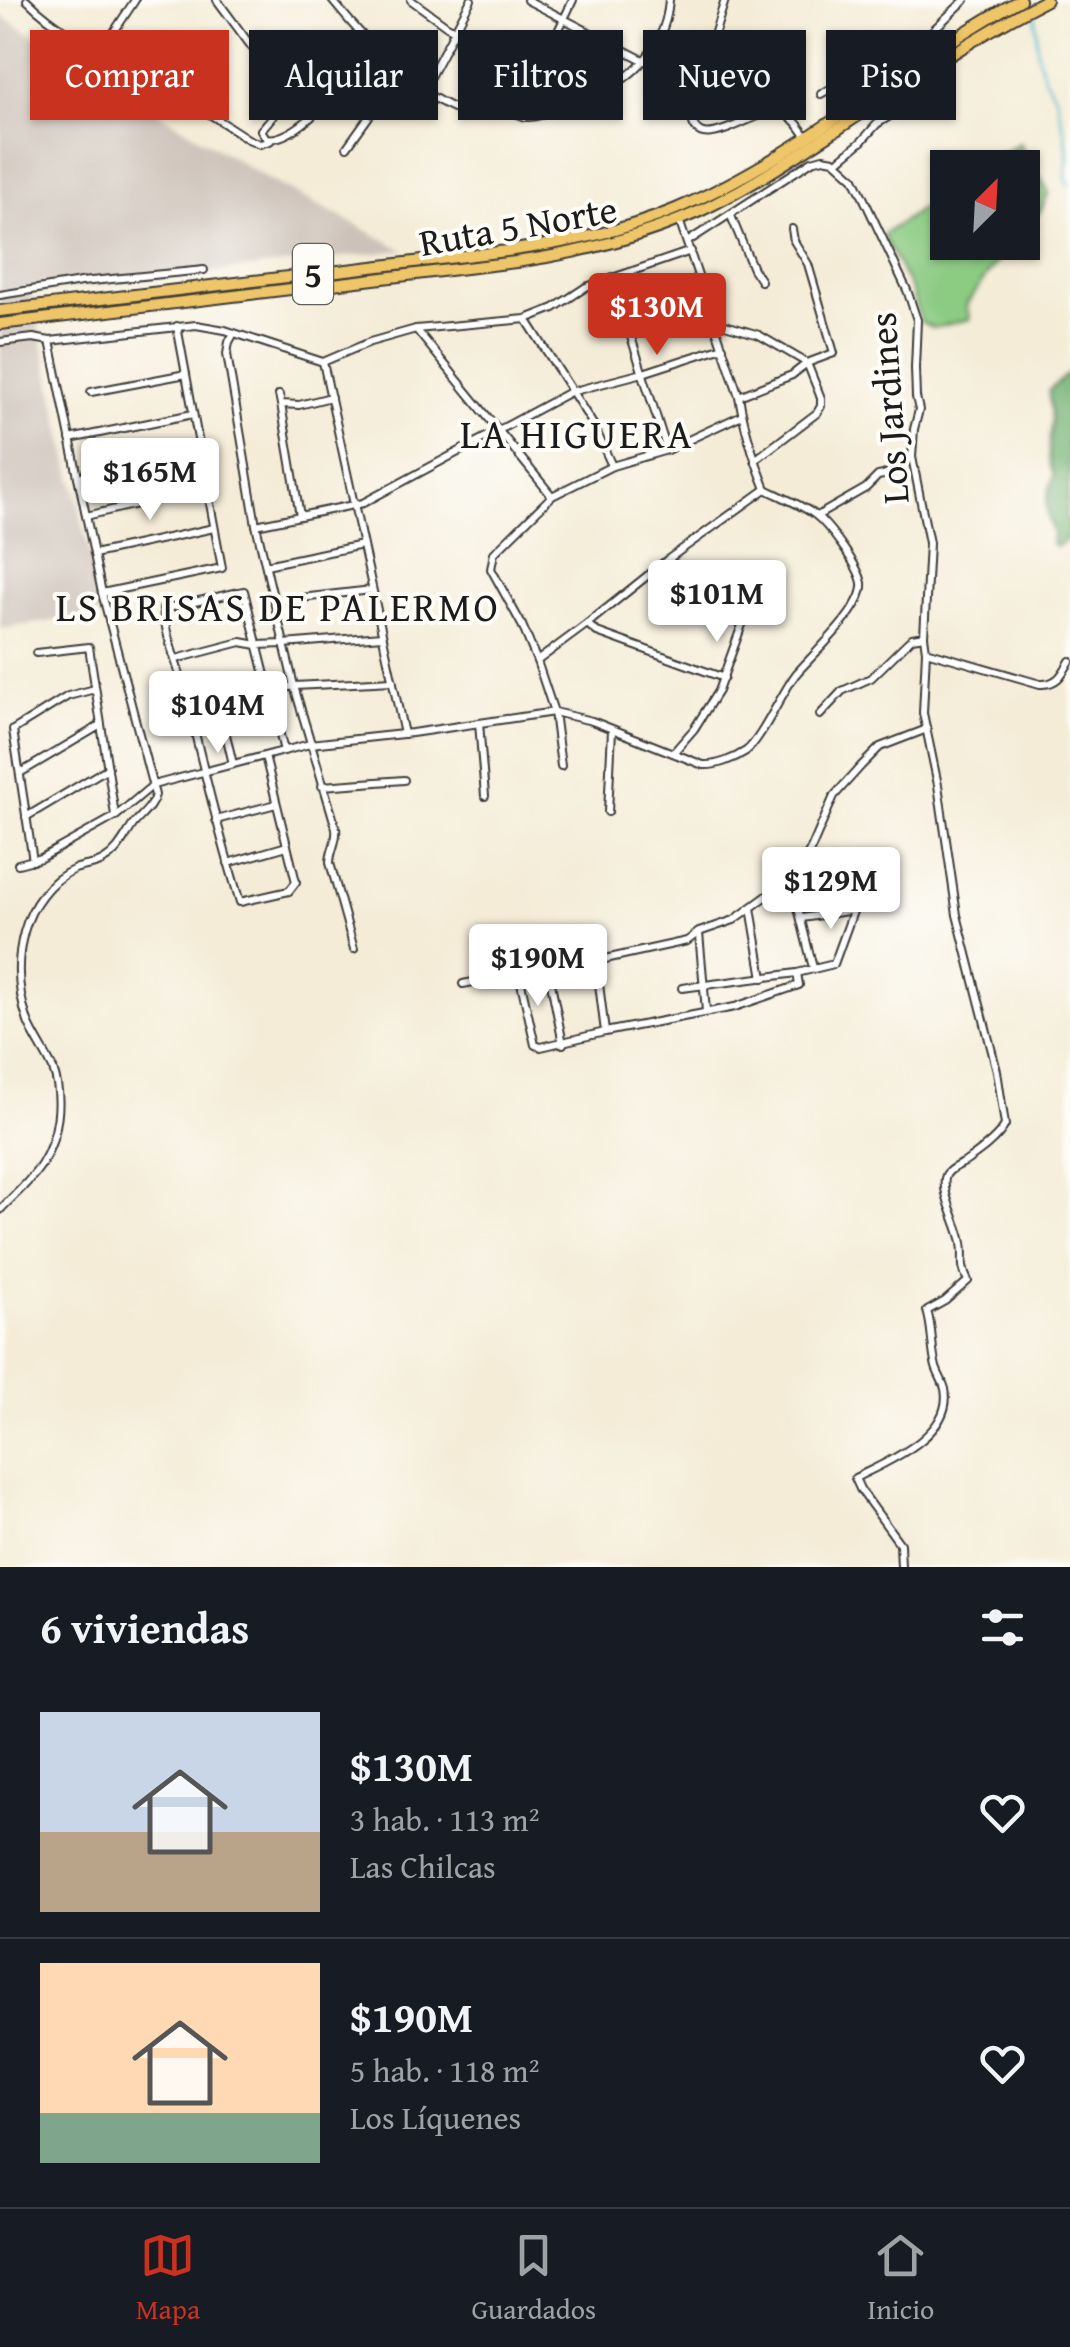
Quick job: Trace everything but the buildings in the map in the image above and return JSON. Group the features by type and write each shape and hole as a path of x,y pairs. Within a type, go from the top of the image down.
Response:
{"highway":[{"name":"Ruta 5 Norte","path":"809,141 942,47 1020,0"},
{"name":"Ruta 5 Norte","path":"0,324 532,260 606,244 676,215 1046,0"},
{"name":"Ruta 5 Norte","path":"0,312 531,248 676,215"}],"street":[{"path":"27,0 69,30"},
{"path":"115,30 136,0"},
{"path":"217,0 285,92 285,102 261,130 262,136 271,140"},
{"path":"332,0 357,30"},
{"path":"411,0 458,31"},
{"path":"438,63 470,0"},
{"path":"527,0 643,59"},
{"path":"559,30 574,0"},
{"path":"663,30 668,0"},
{"path":"724,0 692,109 694,124 703,132 715,134 760,113 774,111 789,116 809,141"},
{"path":"821,94 929,34 965,0"},
{"path":"623,80 643,64"},
{"path":"218,120 256,144 276,140 307,120"},
{"path":"346,147 366,120"},
{"path":"687,242 812,161 823,158 837,162 883,120"},
{"name":"Los Jardines","path":"837,162 858,184 917,320 915,368 919,410 912,457 929,542 924,712 957,916 997,1071 1004,1125 1001,1132 946,1175 945,1187 963,1244 961,1262 968,1281 927,1312 946,1402 928,1435 901,1456 856,1478 900,1544 901,1567"},
{"path":"18,864 33,860 116,816 153,785 310,744 554,712 581,718 702,764 710,765 749,748 796,675 860,598 862,585 843,548 817,516 766,489 739,396 676,215"},
{"path":"731,216 762,281"},
{"path":"739,396 792,375 807,363 834,352 808,264 792,229"},
{"path":"0,342 33,338 50,342 206,326 324,362 370,342 416,329 526,319 554,308 586,287 691,251"},
{"path":"0,294 204,270"},
{"path":"612,277 667,450"},
{"path":"526,319 594,426 612,466"},
{"path":"714,322 759,334 807,363 821,398 819,411 755,460"},
{"path":"102,593 222,568 177,326"},
{"path":"416,329 552,496"},
{"path":"234,333 226,354 256,525 294,686 337,832 330,863 354,949"},
{"path":"0,1210 40,1166 57,1120 57,1088 52,1068 29,1022 20,986 20,952 28,918 38,900 62,876 113,853 155,796 102,593 50,342"},
{"path":"256,525 363,503 570,392 722,348"},
{"path":"324,362 404,734"},
{"path":"91,392 186,374"},
{"path":"300,516 280,400 298,404 330,397"},
{"path":"70,439 193,414"},
{"path":"561,766 554,712 537,661 492,569 499,546 552,496 612,466 667,450 742,415"},
{"path":"78,478 200,450"},
{"path":"817,516 912,457"},
{"path":"86,516 207,488"},
{"path":"537,661 766,489"},
{"path":"94,554 214,528"},
{"path":"266,565 362,544"},
{"path":"667,560 745,605 747,618 724,678 703,716 673,753"},
{"path":"274,601 372,590"},
{"path":"265,756 296,882 286,892 240,902 165,628 164,609 244,591 284,750"},
{"path":"587,624 597,632 724,678"},
{"path":"176,659 241,642 284,644 382,636"},
{"path":"820,715 842,691 871,678 912,638 924,636"},
{"path":"36,653 88,647 116,816"},
{"path":"926,651 1050,685 1070,661"},
{"path":"280,689 392,681"},
{"path":"33,860 13,730 68,696 95,688"},
{"path":"186,698 232,689"},
{"path":"223,722 233,764"},
{"path":"479,723 485,796"},
{"path":"20,772 101,725"},
{"path":"813,968 792,884 840,788 880,748 927,729"},
{"path":"608,812 612,730"},
{"path":"26,818 108,768"},
{"path":"322,786 404,780"},
{"path":"216,820 276,804"},
{"path":"228,863 288,846"},
{"path":"463,984 686,941 699,932 734,920 771,893 792,884 852,873 859,896 834,964 797,973 682,988"},
{"path":"750,908 762,978"},
{"path":"802,918 854,910"},
{"path":"699,932 706,1012"},
{"path":"604,959 597,968 605,1032"},
{"path":"548,968 563,1044"},
{"path":"519,974 535,1045 540,1048 735,1007 799,986 797,973"}],"shaded area":[{"path":"0,15 30,33 30,120 171,120 266,178 404,250 31,293 103,613 0,629"}],"green space":[{"path":"1040,177 1049,192 1040,211"},
{"path":"930,203 930,260 998,260 966,305 970,319 934,328 921,322 911,290 883,235"},
{"path":"1066,375 1070,376 1066,517 1069,524 1068,539 1056,547 1051,543 1053,533 1047,507 1054,476 1049,457 1049,390"}],"waterway":[{"path":"1035,12 1038,58 1056,98 1065,133 1066,178 1070,186"}],"district":[{"name":"LA HIGUERA","path":"577,433"},
{"name":"LS BRISAS DE PALERMO","path":"278,606"}]}
